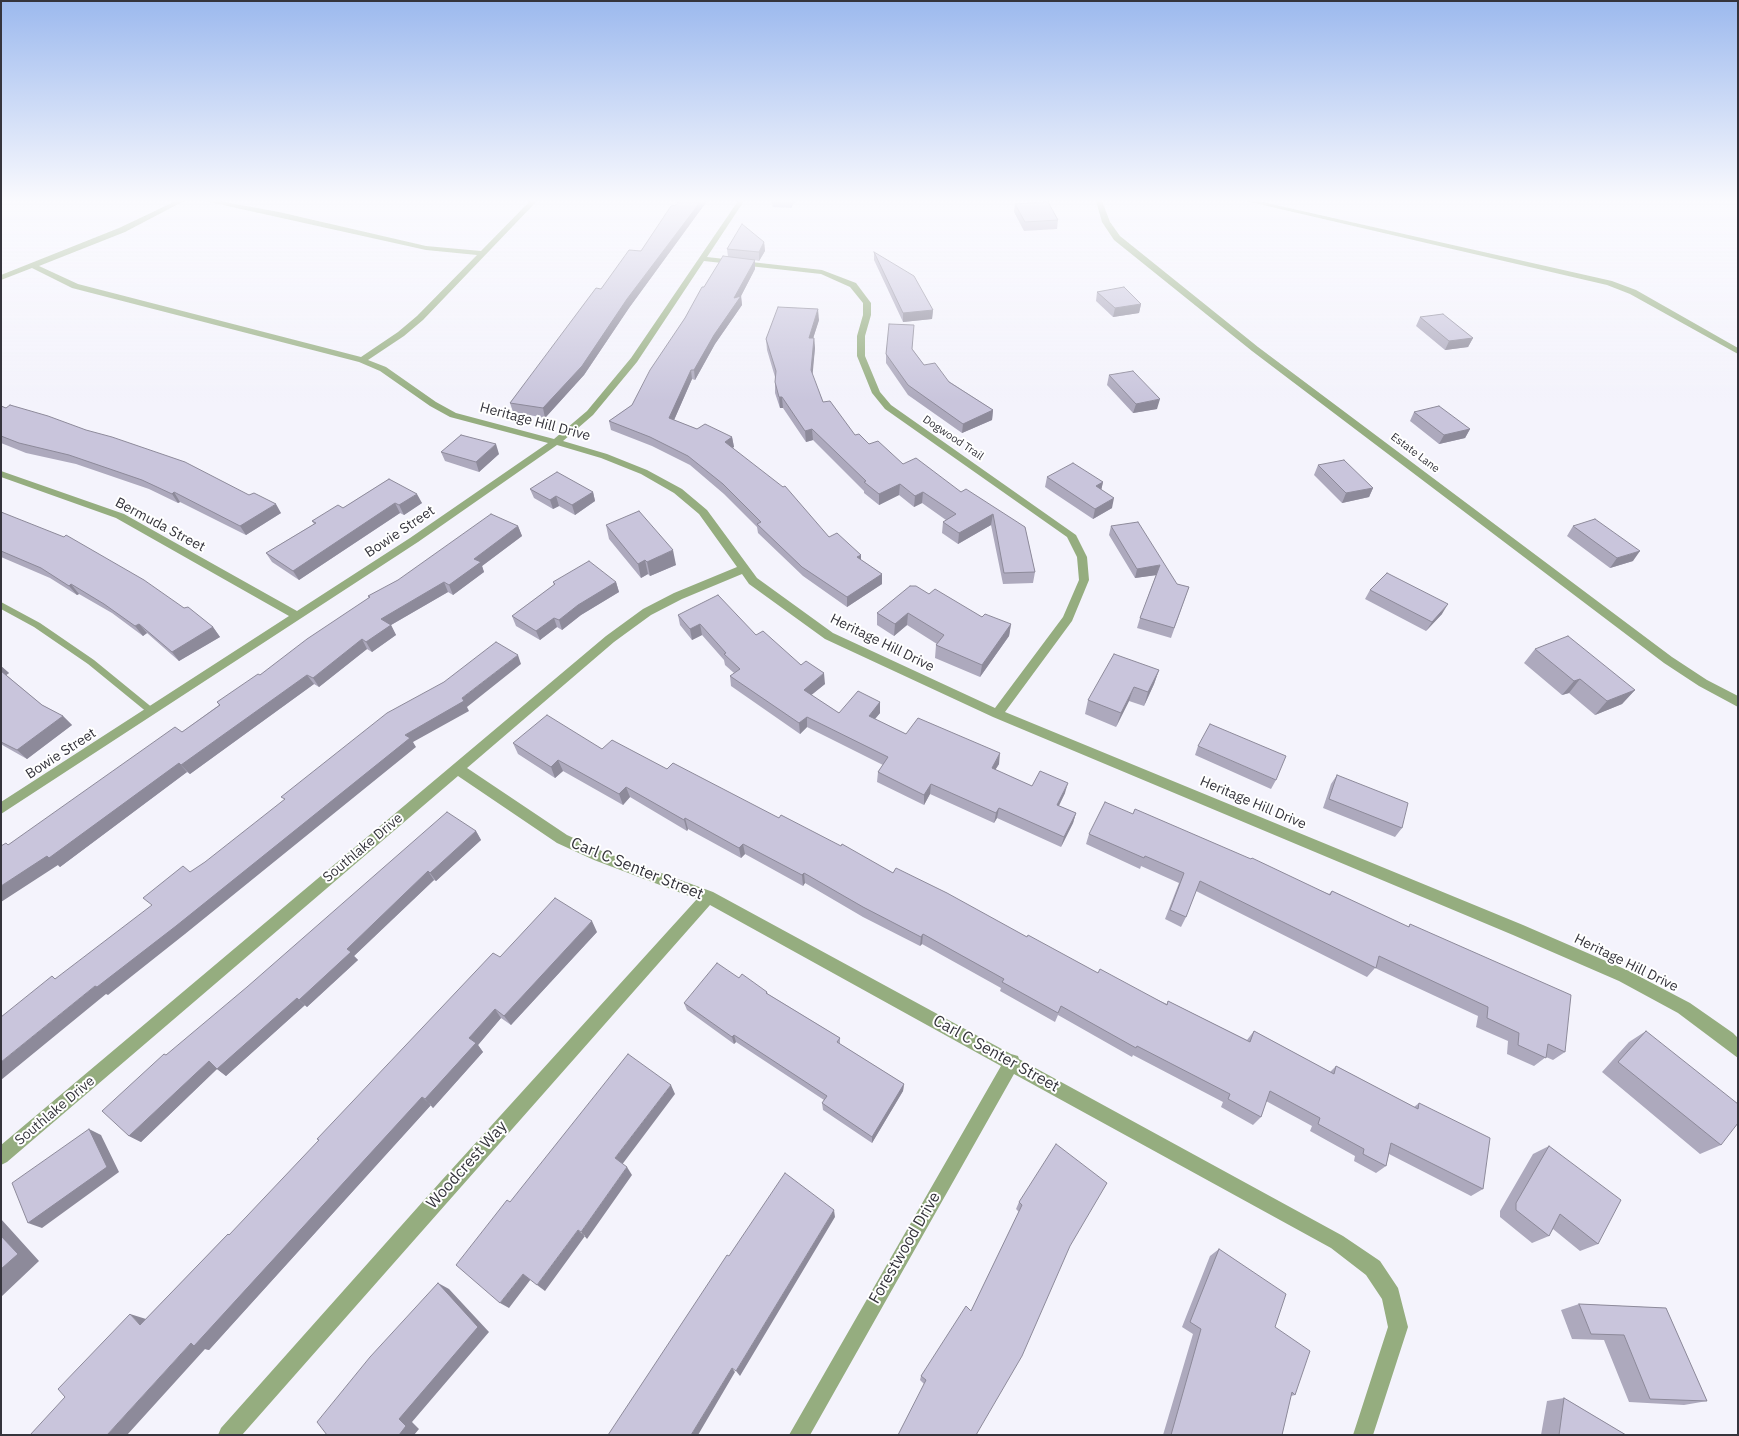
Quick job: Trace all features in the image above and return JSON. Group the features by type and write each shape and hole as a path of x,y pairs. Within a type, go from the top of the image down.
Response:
{"street":[{"path":"1,278 28,268"},
{"name":"Heritage Hill Drive","path":"37,268 75,286 362,360 383,369 433,404 453,415 604,456 644,472 678,491 703,512 753,581 829,636 997,714 1518,930 1624,976 1684,1008 1727,1039 1738,1050"},
{"path":"362,360 410,327 469,268"},
{"name":"Bowie Street","path":"1,809 414,540 556,442 590,413 634,360 697,268"},
{"name":"Dogwood Trail","path":"786,268 822,272 853,284 867,303 867,315 861,336 861,356 876,393 888,407 914,427 1071,535 1082,557 1084,580 1068,618 997,714"},
{"name":"Estate Lane","path":"1154,268 1248,343 1668,660 1703,683 1738,702"},
{"path":"1543,268 1609,283 1633,292 1738,352"},
{"name":"Bermuda Street","path":"1,474 120,516 298,616"},
{"name":"Southlake Drive","path":"1,1156 610,639 647,612 678,596 743,569"},
{"name":"Carl C Senter Street","path":"457,768 562,838 599,856 708,898 1012,1062 1337,1242 1373,1268 1391,1295 1398,1327 1363,1435"},
{"name":"Woodcrest Way","path":"228,1435 448,1186 708,898"},
{"name":"Forestwood Drive","path":"798,1435 1012,1062"}],"lane":[{"path":"1,605 36,625 91,662 151,711"}],"building":[{"path":"616,268 650,268 582,366 543,408 510,403 596,288 601,289"},
{"path":"716,268 751,268 734,298 741,296 714,335 694,370 691,370 669,418 697,429 705,424 732,437 725,442 783,487 785,486 829,537 837,533 861,555 857,557 882,574 847,597 802,567 757,524 761,522 723,484 688,456 650,437 609,421 632,405 650,370 685,318 702,287 704,287"},
{"path":"882,268 901,268 914,276 933,310 903,313"},
{"path":"1124,287 1141,304 1115,308 1097,292"},
{"path":"778,307 818,309 809,338 814,338 811,370 823,402 830,401 855,435 859,434 869,444 878,441 903,464 916,458 961,492 966,489 1025,527 1035,572 1004,573 993,514 959,533 943,522 956,514 923,492 915,496 900,484 879,494 864,482 866,481 812,429 805,431 782,397 779,397 775,382 776,371 766,339"},
{"path":"1443,314 1473,338 1449,341 1420,317"},
{"path":"889,324 914,325 912,349 924,365 935,363 949,382 993,410 963,424 908,385 886,354"},
{"path":"1133,371 1160,399 1136,404 1109,375"},
{"path":"10,405 185,462 249,495 254,493 276,504 240,526 174,492 172,494 142,480 69,455 19,443 1,436 1,406 6,408"},
{"path":"1439,406 1470,429 1444,435 1414,412"},
{"path":"461,435 496,444 476,462 441,452"},
{"path":"1344,460 1373,488 1346,493 1318,465"},
{"path":"1073,463 1103,482 1096,486 1114,498 1095,509 1047,477"},
{"path":"557,472 593,492 572,505 556,496 550,500 530,489"},
{"path":"389,479 417,494 399,505 395,503 293,571 266,553 316,523 312,521 338,505 343,508"},
{"path":"639,511 673,550 638,564 606,525"},
{"path":"1,512 64,537 66,535 144,580 184,608 188,607 213,627 172,652 139,624 135,626 104,604 71,584 69,586 41,568 1,551"},
{"path":"491,514 518,526 474,559 481,562 449,585 444,582 381,619 391,625 366,642 362,639 313,678 307,675 181,765 179,763 49,858 47,856 1,886 1,846 6,843 8,845 175,727 182,732 220,705 217,702 258,674 260,675 307,639 370,597 368,596 398,580"},
{"path":"1595,519 1640,551 1617,558 1573,526"},
{"path":"1138,522 1177,584 1189,587 1174,628 1140,618 1160,565 1137,569 1111,526"},
{"path":"589,561 616,582 578,605 559,620 554,618 536,631 512,616 555,584 553,582"},
{"path":"1387,573 1448,604 1432,622 1370,590"},
{"path":"910,586 916,586 929,594 935,589 982,617 985,614 1011,624 982,665 936,645 944,635 908,613 895,624 877,613"},
{"path":"718,595 756,635 763,631 801,665 806,661 824,673 804,690 839,713 858,691 880,702 869,716 906,734 918,718 1000,753 992,768 1032,786 1040,771 1068,783 1057,805 1076,813 1064,837 999,808 996,813 931,784 924,795 878,772 888,757 807,717 799,723 730,676 740,669 724,654 726,653 700,624 690,629 678,615"},
{"path":"1568,636 1635,690 1607,701 1580,679 1574,681 1535,649"},
{"path":"496,642 518,655 462,698 464,701 405,735 410,738 176,926 97,987 95,986 1,1062 1,1017 52,976 55,979 152,905 143,898 183,866 190,872 205,862 285,799 281,797 387,713 444,682"},
{"path":"1114,654 1159,670 1148,692 1134,687 1121,713 1088,700"},
{"path":"1,671 42,705 63,716 17,750 1,742"},
{"path":"547,715 602,749 612,740 667,769 673,763 779,818 781,815 841,846 842,844 893,873 896,868 1098,973 1100,969 1167,1005 1168,1001 1250,1042 1254,1031 1334,1074 1336,1066 1418,1109 1419,1103 1490,1138 1483,1189 1391,1143 1386,1166 1363,1154 1364,1149 1318,1124 1320,1118 1270,1091 1261,1117 1228,1099 1230,1094 1137,1046 1136,1048 1061,1006 1058,1013 1002,982 1004,979 923,934 921,937 863,907 804,873 802,875 743,844 739,848 626,787 619,794 558,760 551,767 513,743"},
{"path":"1210,724 1286,756 1276,780 1198,746"},
{"path":"1337,775 1408,803 1402,828 1329,799"},
{"path":"1105,802 1133,814 1135,809 1252,858 1330,895 1332,891 1409,927 1410,924 1571,995 1565,1052 1548,1044 1546,1058 1518,1045 1519,1033 1487,1018 1488,1007 1379,956 1376,968 1200,881 1186,917 1170,910 1184,873 1089,834"},
{"path":"447,812 476,831 430,873 428,871 347,949 351,952 299,1000 297,998 217,1069 209,1061 129,1136 102,1111 164,1054 166,1055 247,987"},
{"path":"555,898 592,921 504,1016 495,1009 469,1038 476,1043 425,1099 422,1097 194,1346 191,1343 107,1435 30,1435 65,1397 58,1389 130,1314 140,1325 229,1235 493,953 500,957"},
{"path":"717,963 739,978 742,974 766,993 840,1038 837,1042 904,1084 872,1137 822,1103 827,1096 734,1035 732,1037 684,1003"},
{"path":"1646,1031 1738,1104 1738,1123 1721,1145 1618,1062"},
{"path":"628,1054 671,1085 615,1158 627,1167 581,1232 578,1230 537,1285 523,1274 500,1303 456,1265 507,1200 510,1202"},
{"path":"89,1129 107,1167 28,1223 12,1183"},
{"path":"1056,1144 1107,1183 1070,1246 1022,1356 976,1435 898,1435 926,1380 921,1376 966,1306 971,1311 1022,1205 1019,1202"},
{"path":"1549,1146 1621,1200 1598,1244 1560,1214 1549,1236 1516,1210 1516,1203"},
{"path":"785,1173 834,1210 736,1371 732,1368 691,1435 608,1435 727,1255 729,1256"},
{"path":"1,1236 18,1254 1,1269"},
{"path":"1219,1249 1286,1294 1275,1327 1310,1351 1295,1395 1292,1392 1282,1435 1171,1435 1201,1329 1190,1322"},
{"path":"438,1283 478,1327 399,1419 406,1426 399,1435 327,1435 317,1422 370,1357"},
{"path":"1579,1304 1666,1308 1707,1401 1650,1399 1624,1335 1591,1334"},
{"path":"1564,1398 1626,1435 1559,1435"}]}
